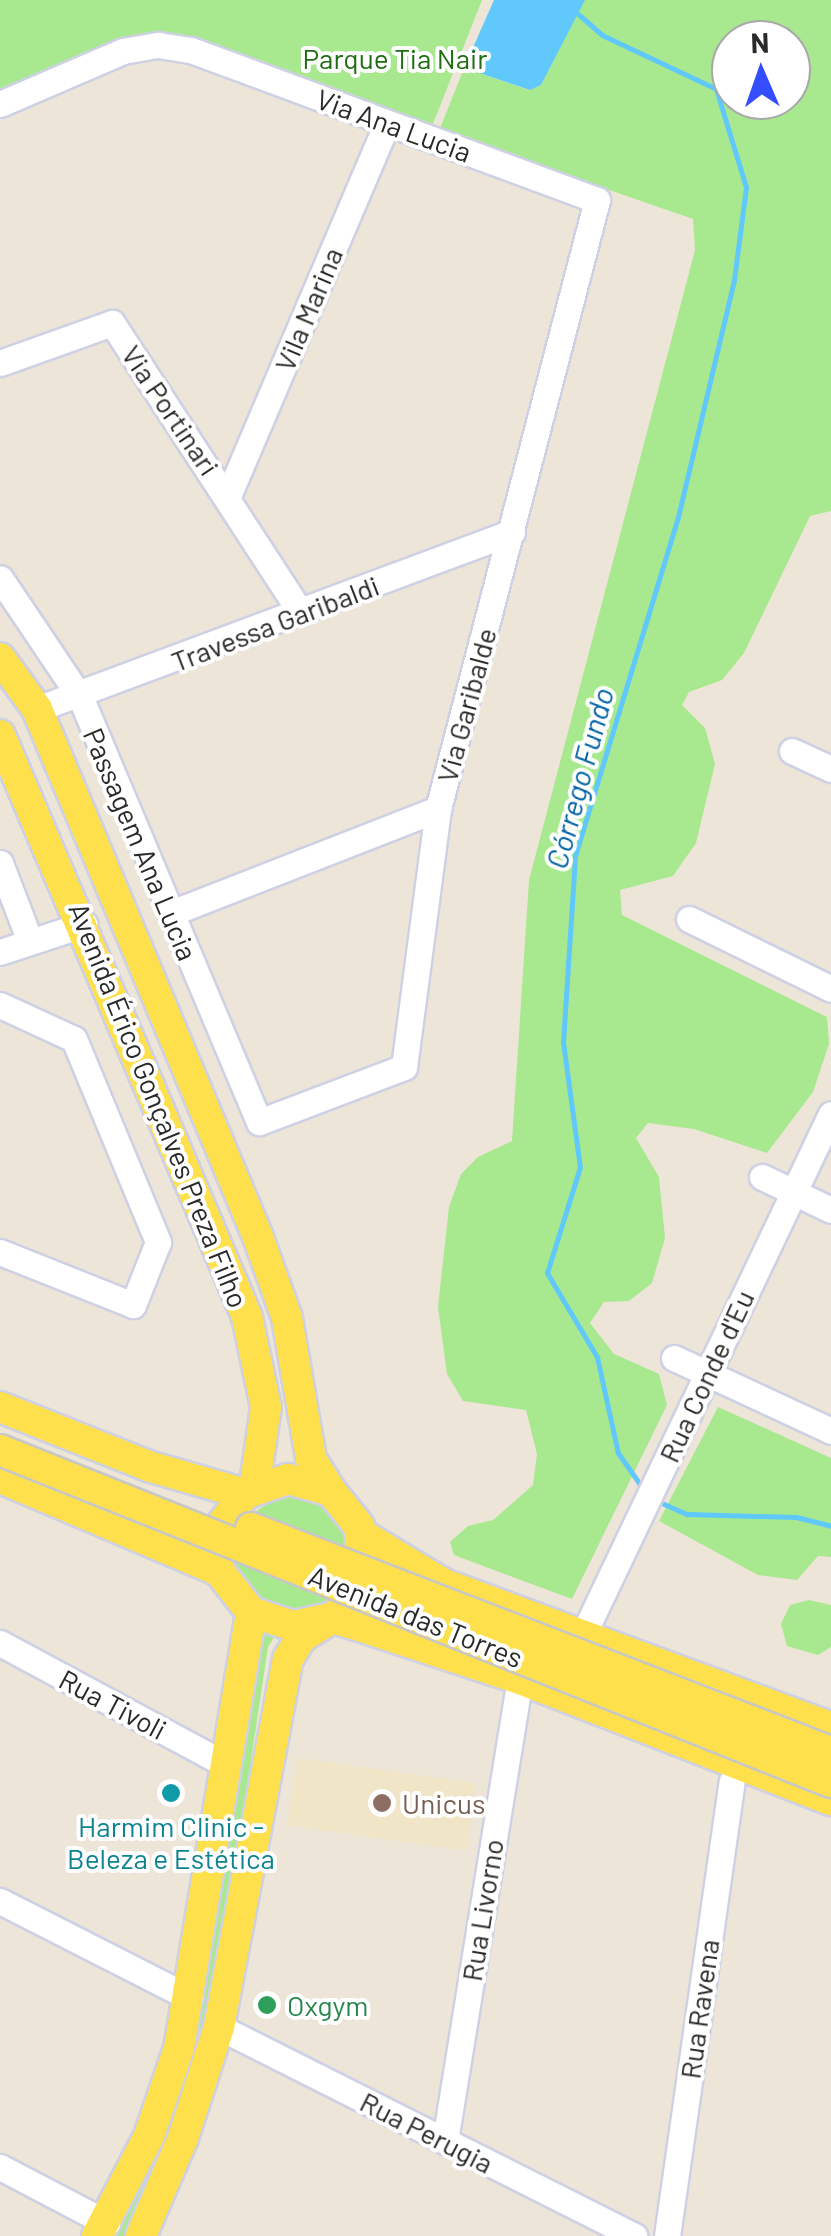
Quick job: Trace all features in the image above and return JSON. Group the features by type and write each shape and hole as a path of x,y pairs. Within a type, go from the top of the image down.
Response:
{"main road":[{"name":"Avenida Érico Gonçalves Preza Filho","path":"0,658 37,709 258,1237 286,1318 312,1459 331,1491"},
{"name":"Avenida Érico Gonçalves Preza Filho","path":"0,734 86,924 246,1316 266,1407 250,1492 219,1528 233,1591 227,1765 190,1998 149,2136 102,2229"},
{"path":"0,1407 148,1466 250,1492 288,1479 331,1491 359,1526 444,1584 831,1727"},
{"name":"Avenida das Torres","path":"0,1432 831,1752"},
{"name":"Avenida das Torres","path":"0,1450 831,1782"},
{"path":"0,1478 233,1591 294,1626 332,1618 520,1679 831,1800"},
{"path":"141,2236 183,2138 219,2028 282,1678 294,1646 332,1618 364,1572 359,1526"}],"street":[{"name":"Via Ana Lucia","path":"0,104 122,51 158,45 191,50 597,200"},
{"name":"Vila Marina","path":"228,496 387,123"},
{"name":"Via Garibalde","path":"259,1122 404,1067 438,809 597,200"},
{"name":"Via Portinari","path":"0,363 112,323 228,496"},
{"path":"228,496 301,613"},
{"name":"Travessa Garibaldi","path":"37,709 80,698 512,532"},
{"name":"Passagem Ana Lucia","path":"0,578 80,698 259,1122"},
{"path":"792,751 831,769"},
{"path":"170,914 438,809"},
{"path":"0,863 30,941"},
{"path":"689,919 831,989"},
{"path":"0,952 86,924"},
{"path":"0,1005 74,1039 158,1242 133,1305 0,1252"},
{"name":"Rua Conde d'Eu","path":"582,1637 831,1114"},
{"path":"762,1177 831,1210"},
{"path":"674,1358 831,1431"},
{"name":"Rua Tivoli","path":"0,1643 227,1765"},
{"name":"Rua Livorno","path":"445,2141 520,1679"},
{"name":"Rua Ravena","path":"667,2236 732,1782"},
{"path":"0,1901 190,1998"},
{"name":"Rua Perugia","path":"219,2028 634,2236"},
{"path":"0,2167 102,2229"}],"shaded area":[{"name":"Unicus","path":"297,1758 476,1783 467,1851 288,1825"}],"green space":[{"name":"Parque Tia Nair","path":"0,0 482,0 429,134 188,45 0,97"},
{"path":"584,0 831,0 831,511 810,516 744,653 722,680 689,692 682,705 705,728 715,764 696,843 673,876 620,890 622,915 827,1017 829,1044 813,1092 767,1153 694,1129 648,1123 636,1138 659,1177 665,1238 652,1283 629,1301 604,1302 590,1323 614,1354 659,1374 667,1405 572,1599 454,1555 450,1542 468,1526 493,1520 533,1485 537,1454 526,1410 463,1401 447,1374 438,1307 449,1207 461,1174 478,1157 512,1141 529,880 695,250 693,219 439,131 464,68 529,90 541,85"},
{"path":"718,1407 831,1458 831,1557 818,1556 797,1580 758,1575 659,1521"},
{"path":"282,1494 318,1496 357,1541 336,1602 299,1616 264,1608 236,1572 233,1554 243,1520"},
{"path":"809,1600 831,1605 831,1647 818,1655 787,1646 781,1624 790,1605"},
{"path":"250,1624 276,1634 268,1647 219,1973 179,2122 126,2236 111,2236 153,2144"}],"water":[{"path":"494,0 585,0 541,85 530,90 464,68"}],"waterway":[{"name":"Córrego Fundo","path":"578,14 602,35 716,89 746,187 734,280 678,517 575,857 563,1042 580,1167 547,1273 597,1357 618,1453 644,1490"},
{"name":"Córrego Fundo","path":"655,1500 687,1514 796,1517 831,1526"}],"place":[{"name":"Harmim Clinic - Beleza e Estética","path":"171,1793"},
{"name":"Unicus","path":"382,1803"},
{"name":"Oxgym","path":"267,2005"}]}
